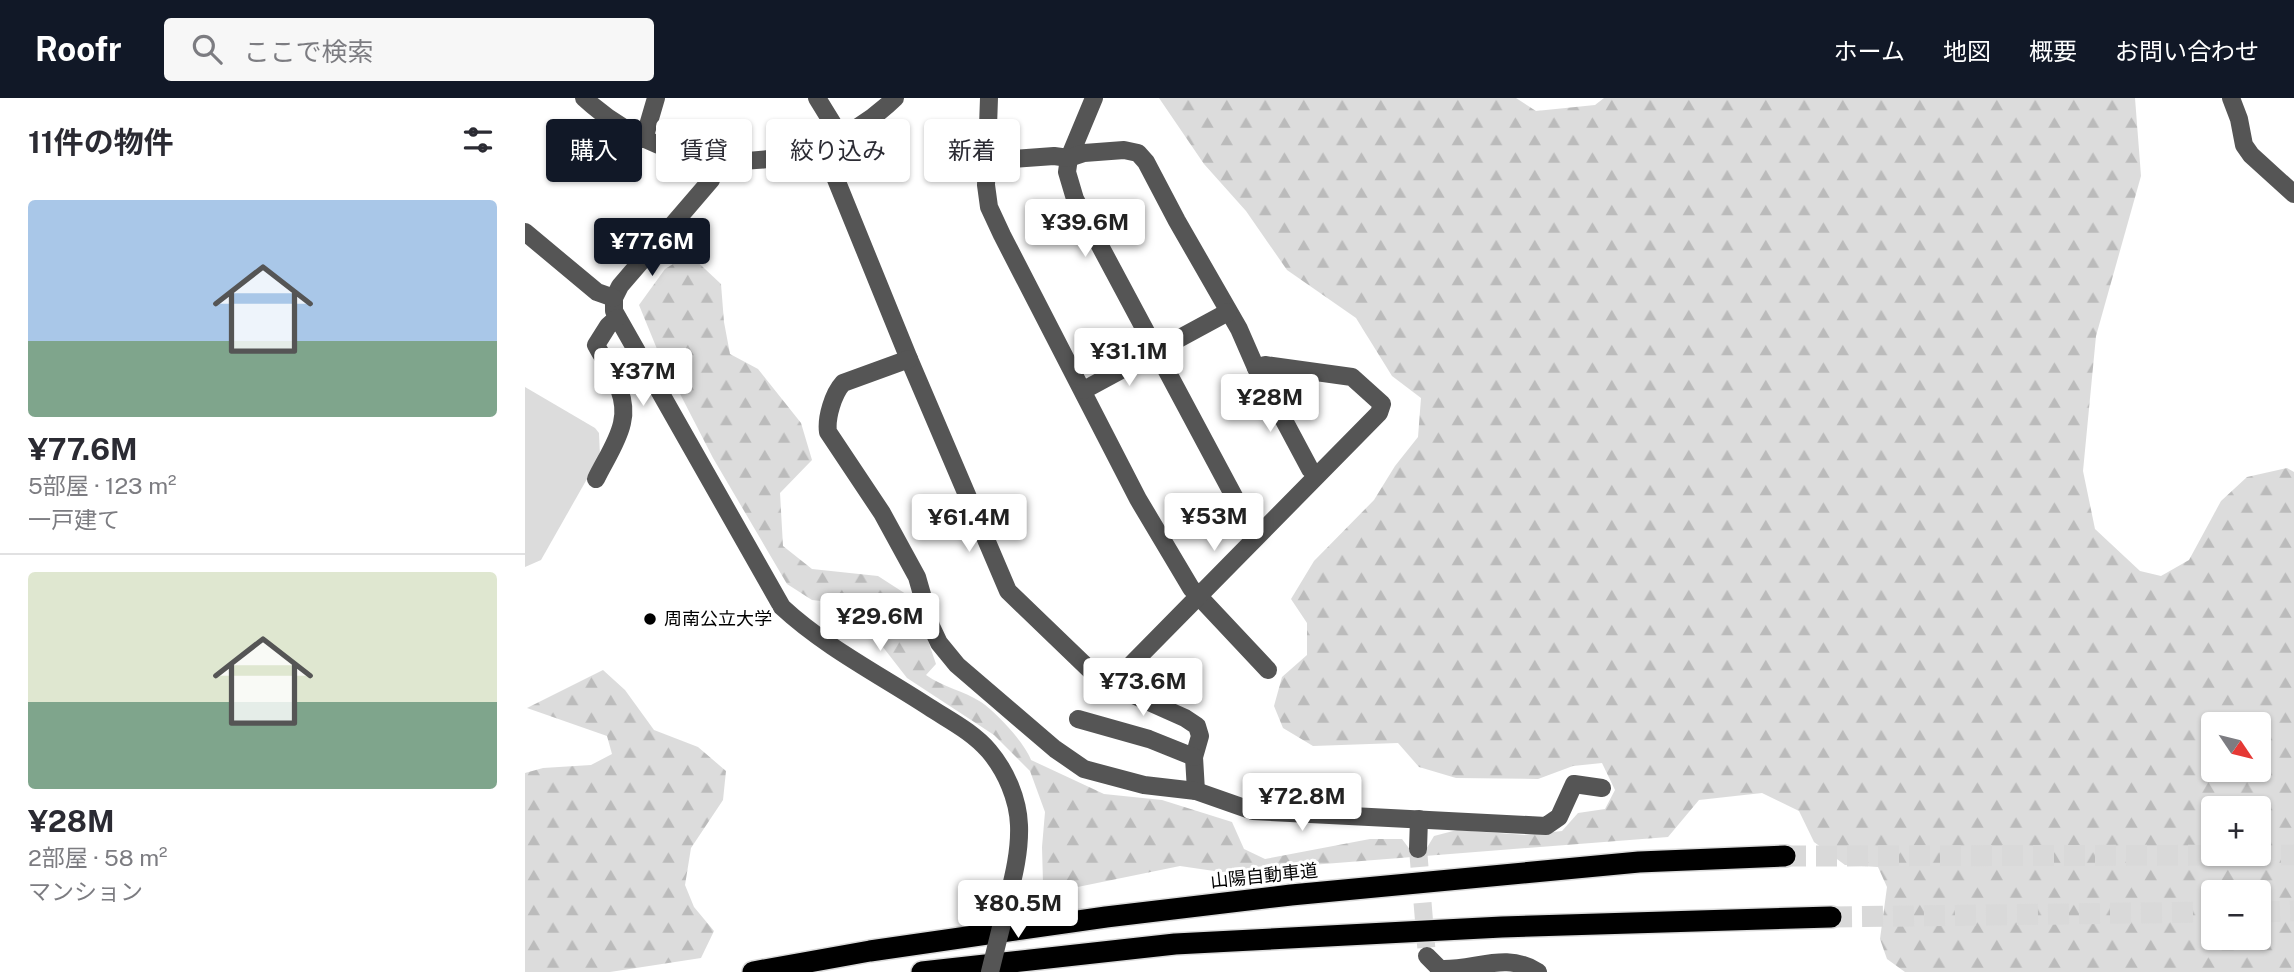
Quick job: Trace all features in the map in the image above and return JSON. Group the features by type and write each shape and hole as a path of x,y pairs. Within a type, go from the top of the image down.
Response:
{"highway":[{"name":"山陽自動車道","path":"753,972 870,951 1105,917 1291,895 1639,862 1785,856"},
{"path":"922,972 1189,943 1502,927 1831,917"}],"street":[{"path":"584,98 613,121 656,144"},
{"path":"645,139 656,98"},
{"path":"817,98 830,119"},
{"path":"869,119 895,98"},
{"path":"988,119 989,98"},
{"path":"1094,98 1069,158 1067,173 1075,199 1252,530 1258,536"},
{"path":"2231,98 2239,119 2244,145 2251,155 2294,194"},
{"path":"1020,158 1069,158 1084,153 1124,150 1137,153 1146,162 1239,329 1256,368 1310,469 1317,475"},
{"path":"709,182 619,286 614,298 617,318 782,607 846,654 970,733 988,750 1005,773 1019,823 1017,857 990,972"},
{"path":"837,182 1008,591 1090,670 1197,726 1200,736 1194,757 1196,792"},
{"path":"988,182 989,207 1138,499 1198,597 1268,670"},
{"path":"525,232 597,292 614,298"},
{"path":"1084,390 1228,312"},
{"path":"596,480 622,425 624,403 618,385 596,345 608,326 617,318"},
{"path":"909,359 843,383 838,389 827,425 828,432 882,513 918,577 931,626 939,643 967,674 1055,749 1084,769 1145,785 1196,792 1253,811 1546,826 1559,817 1574,784 1602,788"},
{"path":"1113,683 1379,413 1382,404 1352,377 1265,365 1256,368"},
{"path":"1078,719 1149,739 1194,757"},
{"path":"1418,849 1419,820"},
{"path":"1427,956 1440,969 1456,970 1486,963 1506,962 1523,964 1538,972"}],"green space":[{"path":"1159,98 1516,98 1536,111 1595,105 1604,98 2135,98 2141,176 2096,336 2083,471 2095,529 2140,571 2161,576 2189,560 2221,501 2247,477 2287,468 2294,472 2294,972 1905,972 1887,959 1880,939 1887,887 1878,867 1845,865 1814,842 1799,811 1762,793 1699,800 1668,837 1221,872 1180,866 1063,890 1043,883 1045,812 1030,771 994,735 907,678 879,642 884,615 864,606 812,600 787,584 713,458 657,349 639,305 665,269 689,254 721,284 730,354 758,369 801,423 812,460 780,493 783,546 812,569 878,576 909,596 936,664 926,675 987,707 1002,720 1031,760 1104,794 1162,800 1232,822 1244,849 1265,859 1370,839 1402,839 1411,851 1425,851 1434,836 1457,830 1526,835 1562,831 1578,813 1605,809 1615,790 1602,763 1573,766 1538,779 1456,778 1419,767 1398,743 1313,746 1283,728 1274,706 1282,677 1307,655 1307,623 1291,599 1314,561 1374,500 1395,466 1418,437 1421,398 1392,376 1356,318 1287,270 1246,211 1204,164"},
{"path":"525,387 595,428 599,433 600,456 541,560 525,567"},
{"path":"603,670 625,690 654,730 698,747 726,771 723,800 691,848 685,885 694,907 714,931 701,958 610,972 525,972 525,773 543,768 591,765 612,754 607,736 527,708"}],"tunnel":[{"path":"1418,849 1427,956"},
{"path":"1785,856 2294,855"},
{"path":"2271,912 2294,911"},
{"path":"1831,917 2201,912"}],"place":[{"name":"周南公立大学","path":"650,619"}]}
